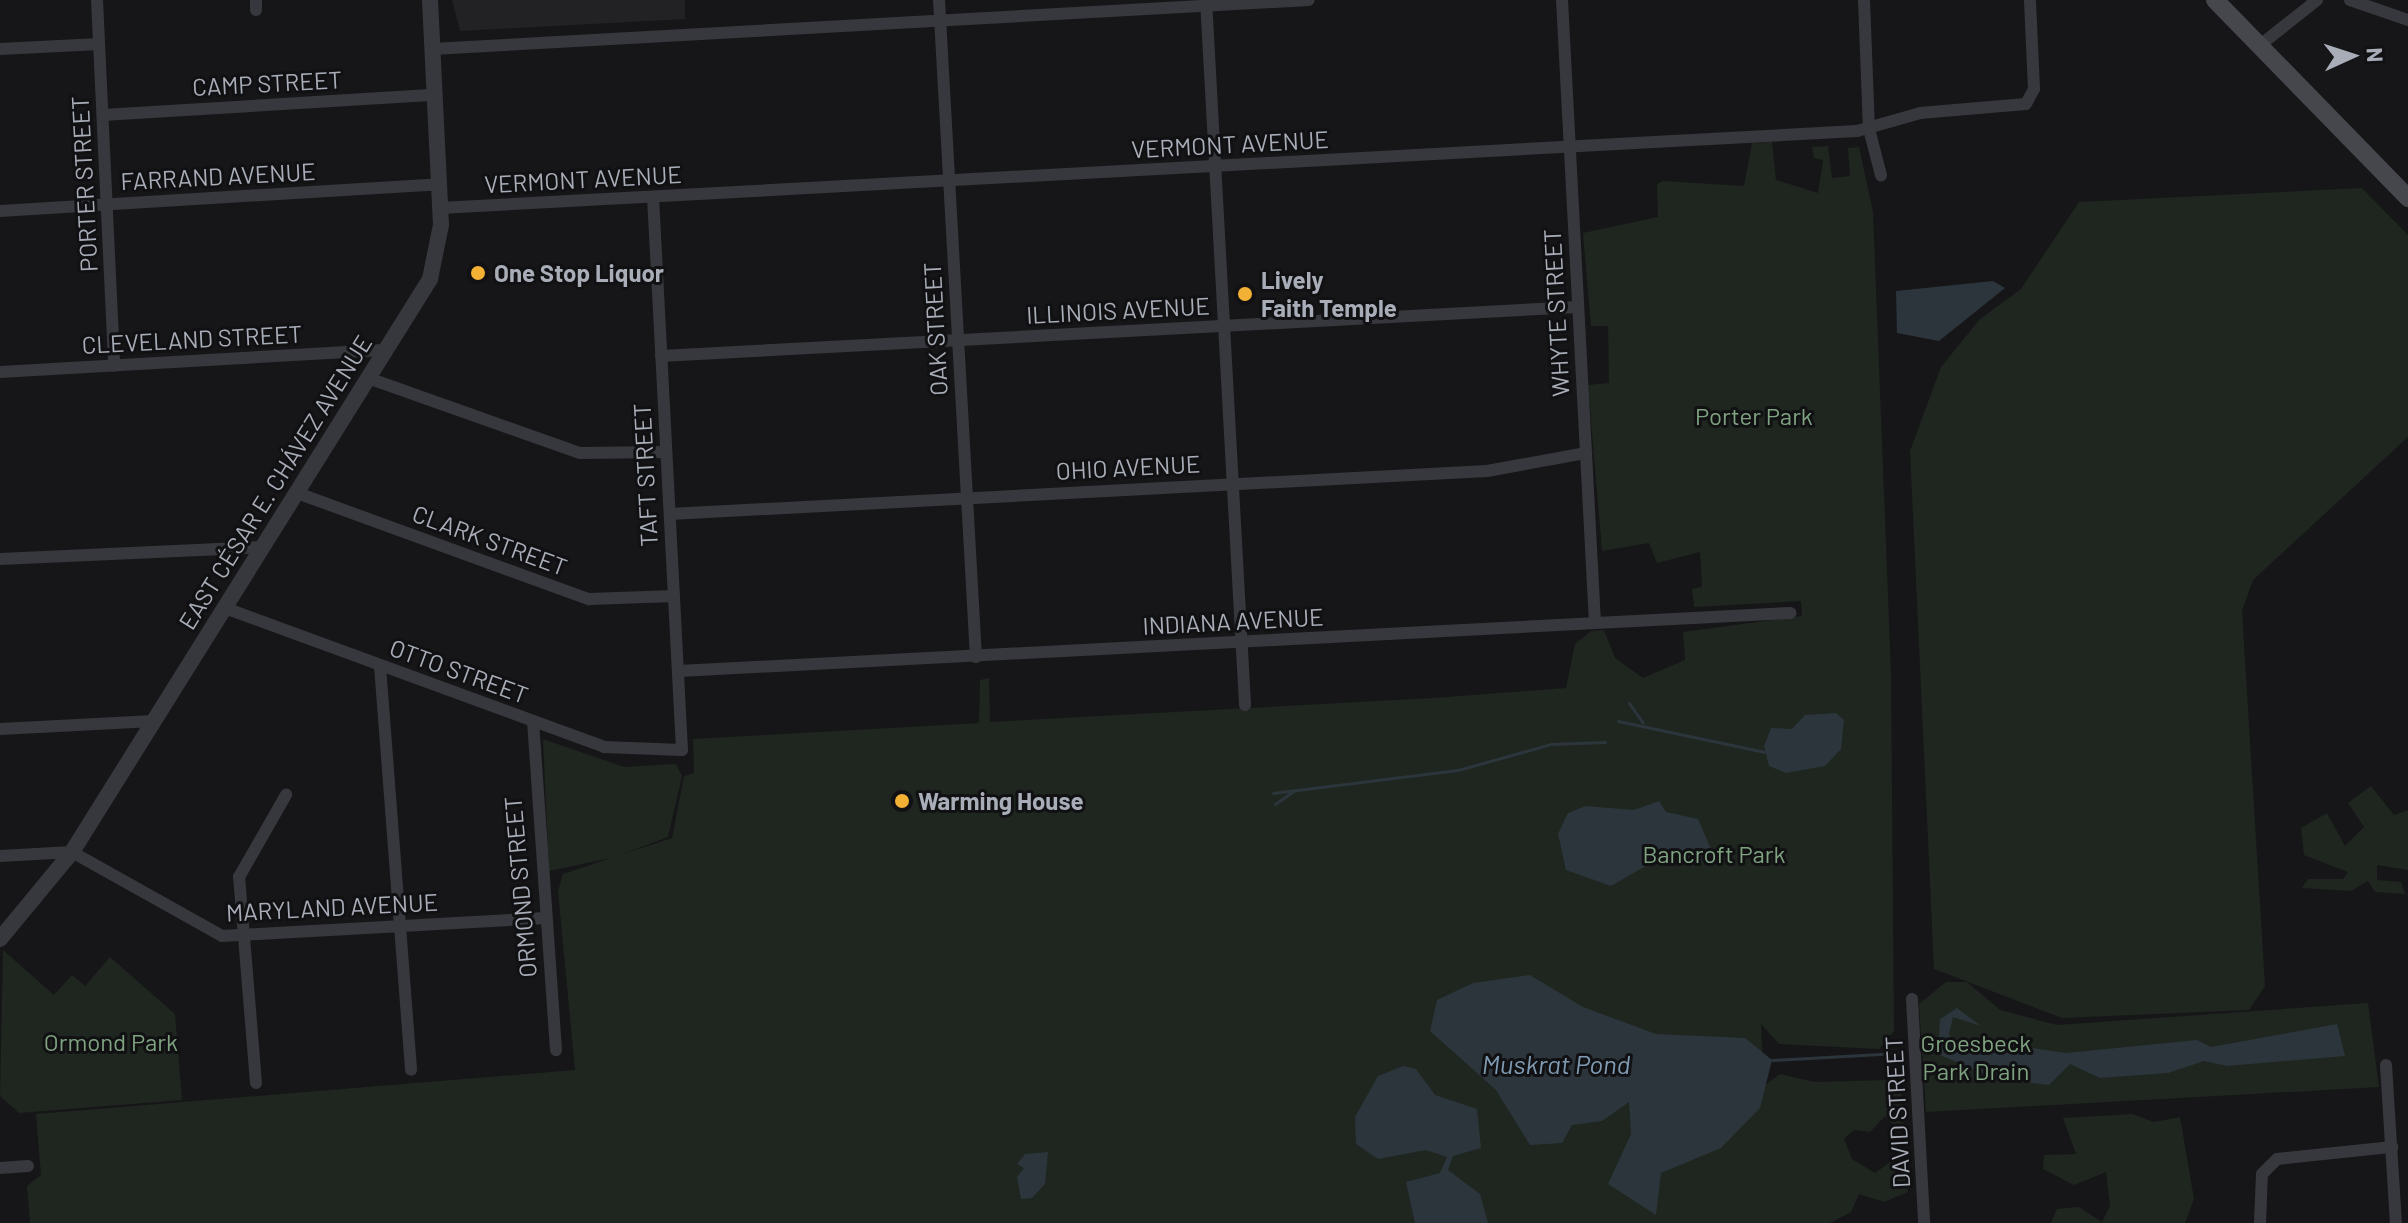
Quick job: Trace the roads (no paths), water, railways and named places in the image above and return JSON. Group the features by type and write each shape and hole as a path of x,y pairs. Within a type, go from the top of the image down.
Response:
{"main road":[{"path":"2215,0 2408,198"}],"street":[{"name":"PORTER STREET","path":"97,0 114,366"},
{"name":"EAST CÉSAR E. CHÁVEZ AVENUE","path":"0,939 72,852 430,279 440,208 430,0"},
{"name":"OAK STREET","path":"939,0 976,657"},
{"path":"432,49 1206,3 1309,0"},
{"name":"WHYTE STREET","path":"1562,0 1595,623"},
{"path":"1864,0 1869,129 1881,175"},
{"name":"VERMONT AVENUE","path":"440,208 1869,129 1920,113 2019,107 2034,89 2030,0"},
{"path":"2259,46 2317,0"},
{"path":"2350,0 2408,20"},
{"path":"1206,3 1245,705"},
{"path":"0,49 99,44"},
{"name":"CAMP STREET","path":"103,115 434,95"},
{"name":"FARRAND AVENUE","path":"0,211 439,184"},
{"name":"TAFT STREET","path":"653,197 682,750"},
{"name":"ILLINOIS AVENUE","path":"661,356 1577,307"},
{"name":"CLEVELAND STREET","path":"0,372 386,350"},
{"path":"368,378 580,453 666,452"},
{"name":"OHIO AVENUE","path":"670,514 1487,471 1586,453"},
{"name":"CLARK STREET","path":"297,493 589,599 674,596"},
{"path":"0,559 263,547"},
{"name":"OTTO STREET","path":"225,608 621,752 682,750"},
{"name":"INDIANA AVENUE","path":"679,671 1790,613"},
{"path":"380,666 411,1070"},
{"path":"0,729 154,721"},
{"name":"ORMOND STREET","path":"533,721 556,1050"},
{"path":"256,1083 240,868 286,795"},
{"path":"0,856 72,852"},
{"name":"MARYLAND AVENUE","path":"72,852 203,931 244,935 545,918"},
{"name":"DAVID STREET","path":"1912,999 1924,1223"},
{"path":"2386,1065 2396,1223"},
{"path":"2260,1223 2262,1174 2277,1159 2392,1147"},
{"path":"0,1168 28,1166"}],"water":[{"path":"1993,281 2005,288 1939,341 1897,333 1896,291"},
{"path":"1836,713 1844,720 1841,749 1825,766 1786,773 1769,766 1764,746 1771,728 1792,729 1805,715"},
{"path":"1659,801 1666,812 1698,819 1711,849 1702,863 1676,858 1646,866 1611,886 1566,870 1558,834 1568,813 1585,806 1634,810"},
{"name":"Muskrat Pond","path":"1530,975 1583,1007 1656,1034 1745,1038 1772,1060 1760,1108 1721,1148 1661,1173 1656,1215 1608,1184 1631,1134 1629,1102 1602,1121 1572,1125 1562,1143 1530,1145 1496,1090 1430,1031 1437,1000 1473,983"},
{"path":"1957,1008 1981,1026 1953,1017 1949,1034 1958,1047 1969,1039 2066,1053 2197,1040 2211,1047 2337,1024 2345,1056 2227,1066 2204,1061 2168,1073 2100,1078 2070,1064 2049,1085 1996,1079 1938,1054 1940,1019"},
{"path":"1403,1066 1416,1069 1435,1095 1477,1109 1481,1148 1453,1156 1448,1170 1480,1194 1488,1223 1415,1223 1406,1182 1440,1173 1447,1157 1426,1150 1378,1159 1356,1144 1355,1117 1378,1076"},
{"path":"1048,1152 1045,1184 1032,1198 1021,1199 1017,1177 1024,1168 1017,1164 1025,1154"}],"waterway":[{"path":"1629,703 1643,723"},
{"path":"1618,721 1765,752"},
{"path":"1273,793 1458,770 1551,744 1605,742"},
{"path":"1275,804 1295,790"},
{"path":"1772,1060 1898,1053"}],"place":[{"name":"One Stop Liquor","path":"478,273"},
{"name":"Lively Faith Temple","path":"1245,294"},
{"name":"Warming House","path":"902,801"}],"park label":[{"name":"Porter Park","path":"1754,416"},
{"name":"Bancroft Park","path":"1714,854"},
{"name":"Ormond Park","path":"111,1042"},
{"name":"Groesbeck Park Drain","path":"1976,1057"}]}
